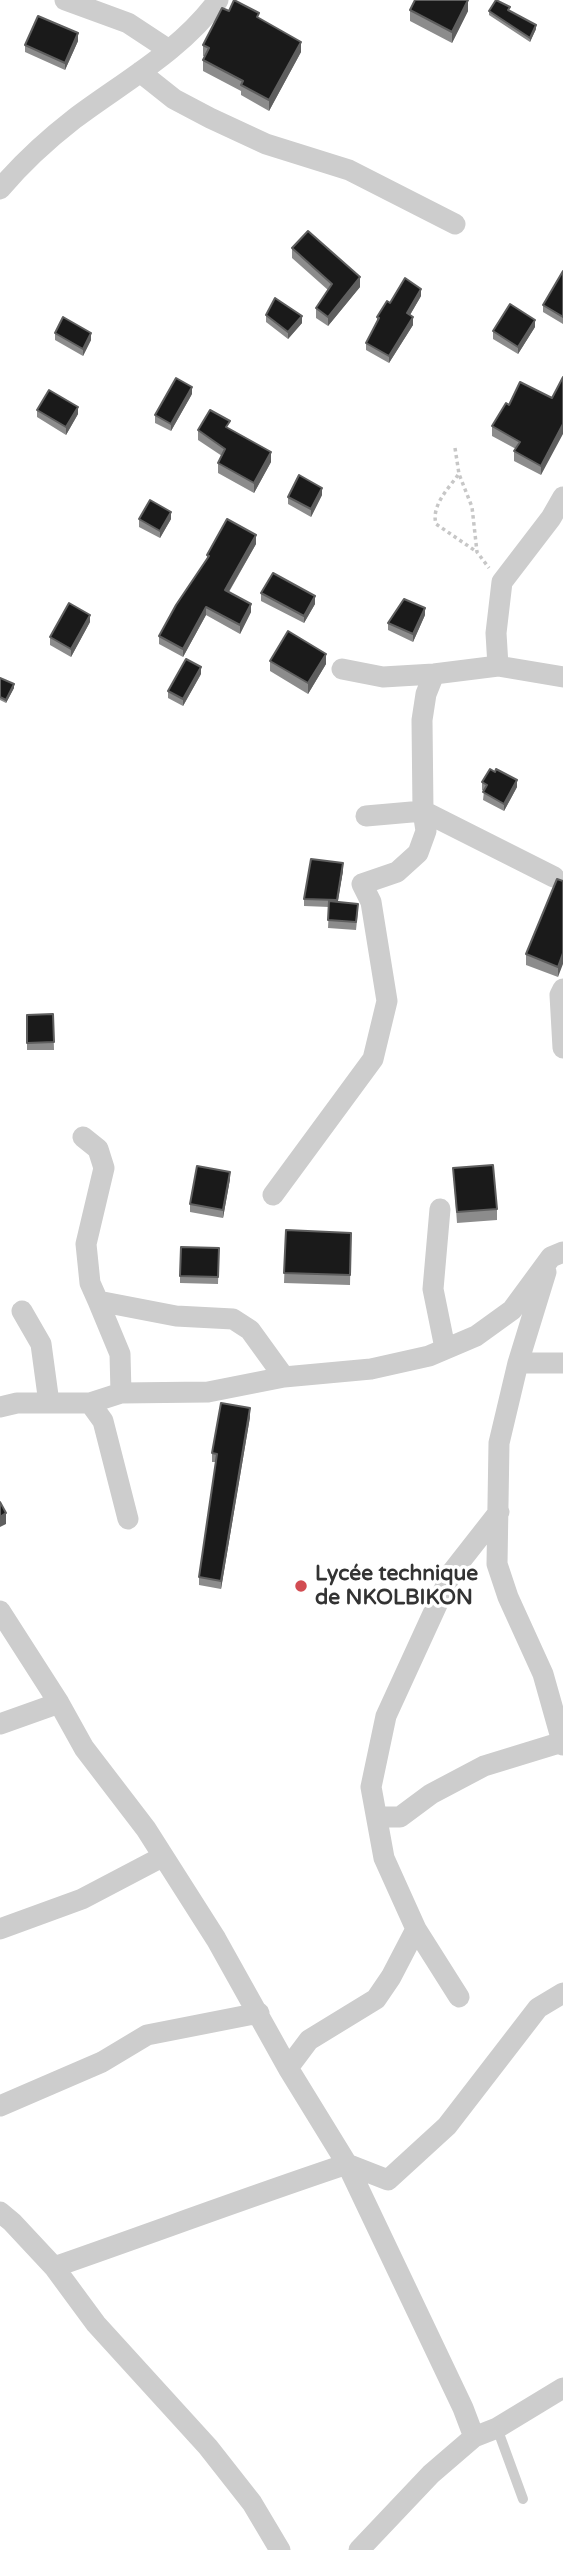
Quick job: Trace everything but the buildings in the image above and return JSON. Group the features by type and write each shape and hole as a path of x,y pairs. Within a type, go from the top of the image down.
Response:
{"street":[{"path":"65,0 128,23 169,50"},
{"path":"0,189 49,139 169,50 205,18 218,0"},
{"path":"140,72 174,99 210,118 266,144 349,170 455,224"},
{"path":"498,666 496,633 502,582 551,518 563,497"},
{"path":"342,669 383,677 498,666 563,677"},
{"path":"273,1195 373,1059 387,1001 371,902 362,884 397,872 418,853 426,831 423,811 422,720 426,694 435,674"},
{"path":"366,816 423,811 554,877"},
{"path":"563,989 560,995 563,1047"},
{"path":"83,1137 98,1149 104,1168 86,1244 90,1283 120,1354 121,1393"},
{"path":"440,1209 433,1289 444,1348"},
{"path":"0,1407 18,1403 90,1403 121,1393 208,1392 284,1377 371,1369 429,1356 476,1336 512,1310 557,1255"},
{"path":"377,1817 400,1817 431,1794 484,1766 562,1744 543,1674 508,1597 497,1564 499,1443 518,1363 557,1255"},
{"path":"98,1301 176,1316 233,1319 250,1330 284,1377"},
{"path":"22,1311 41,1344 49,1403"},
{"path":"518,1363 563,1363"},
{"path":"90,1403 103,1421 128,1519"},
{"path":"459,1997 416,1929 384,1858 372,1787 386,1716 452,1572 499,1511"},
{"path":"0,1611 59,1703 84,1748 146,1829 216,1938 288,2068 346,2164 463,2408 474,2437"},
{"path":"0,1724 59,1703"},
{"path":"0,1929 82,1899 162,1857"},
{"path":"288,2068 309,2040 376,1999 391,1978 416,1929"},
{"path":"54,2267 346,2164 388,2180 447,2126 538,2008 563,1993"},
{"path":"0,2106 102,2062 147,2035 259,2013"},
{"path":"0,2211 54,2267 96,2324 208,2447 252,2503 280,2550"},
{"path":"359,2550 431,2474 474,2437 497,2428 563,2388"}],"lane":[{"path":"497,2428 523,2499"}],"path":[{"path":"455,448 459,474 472,507 477,552"},
{"path":"459,474 435,508 436,524 477,552 502,582"}],"place":[{"name":"Lycée technique de NKOLBIKON","path":"301,1586"}]}
